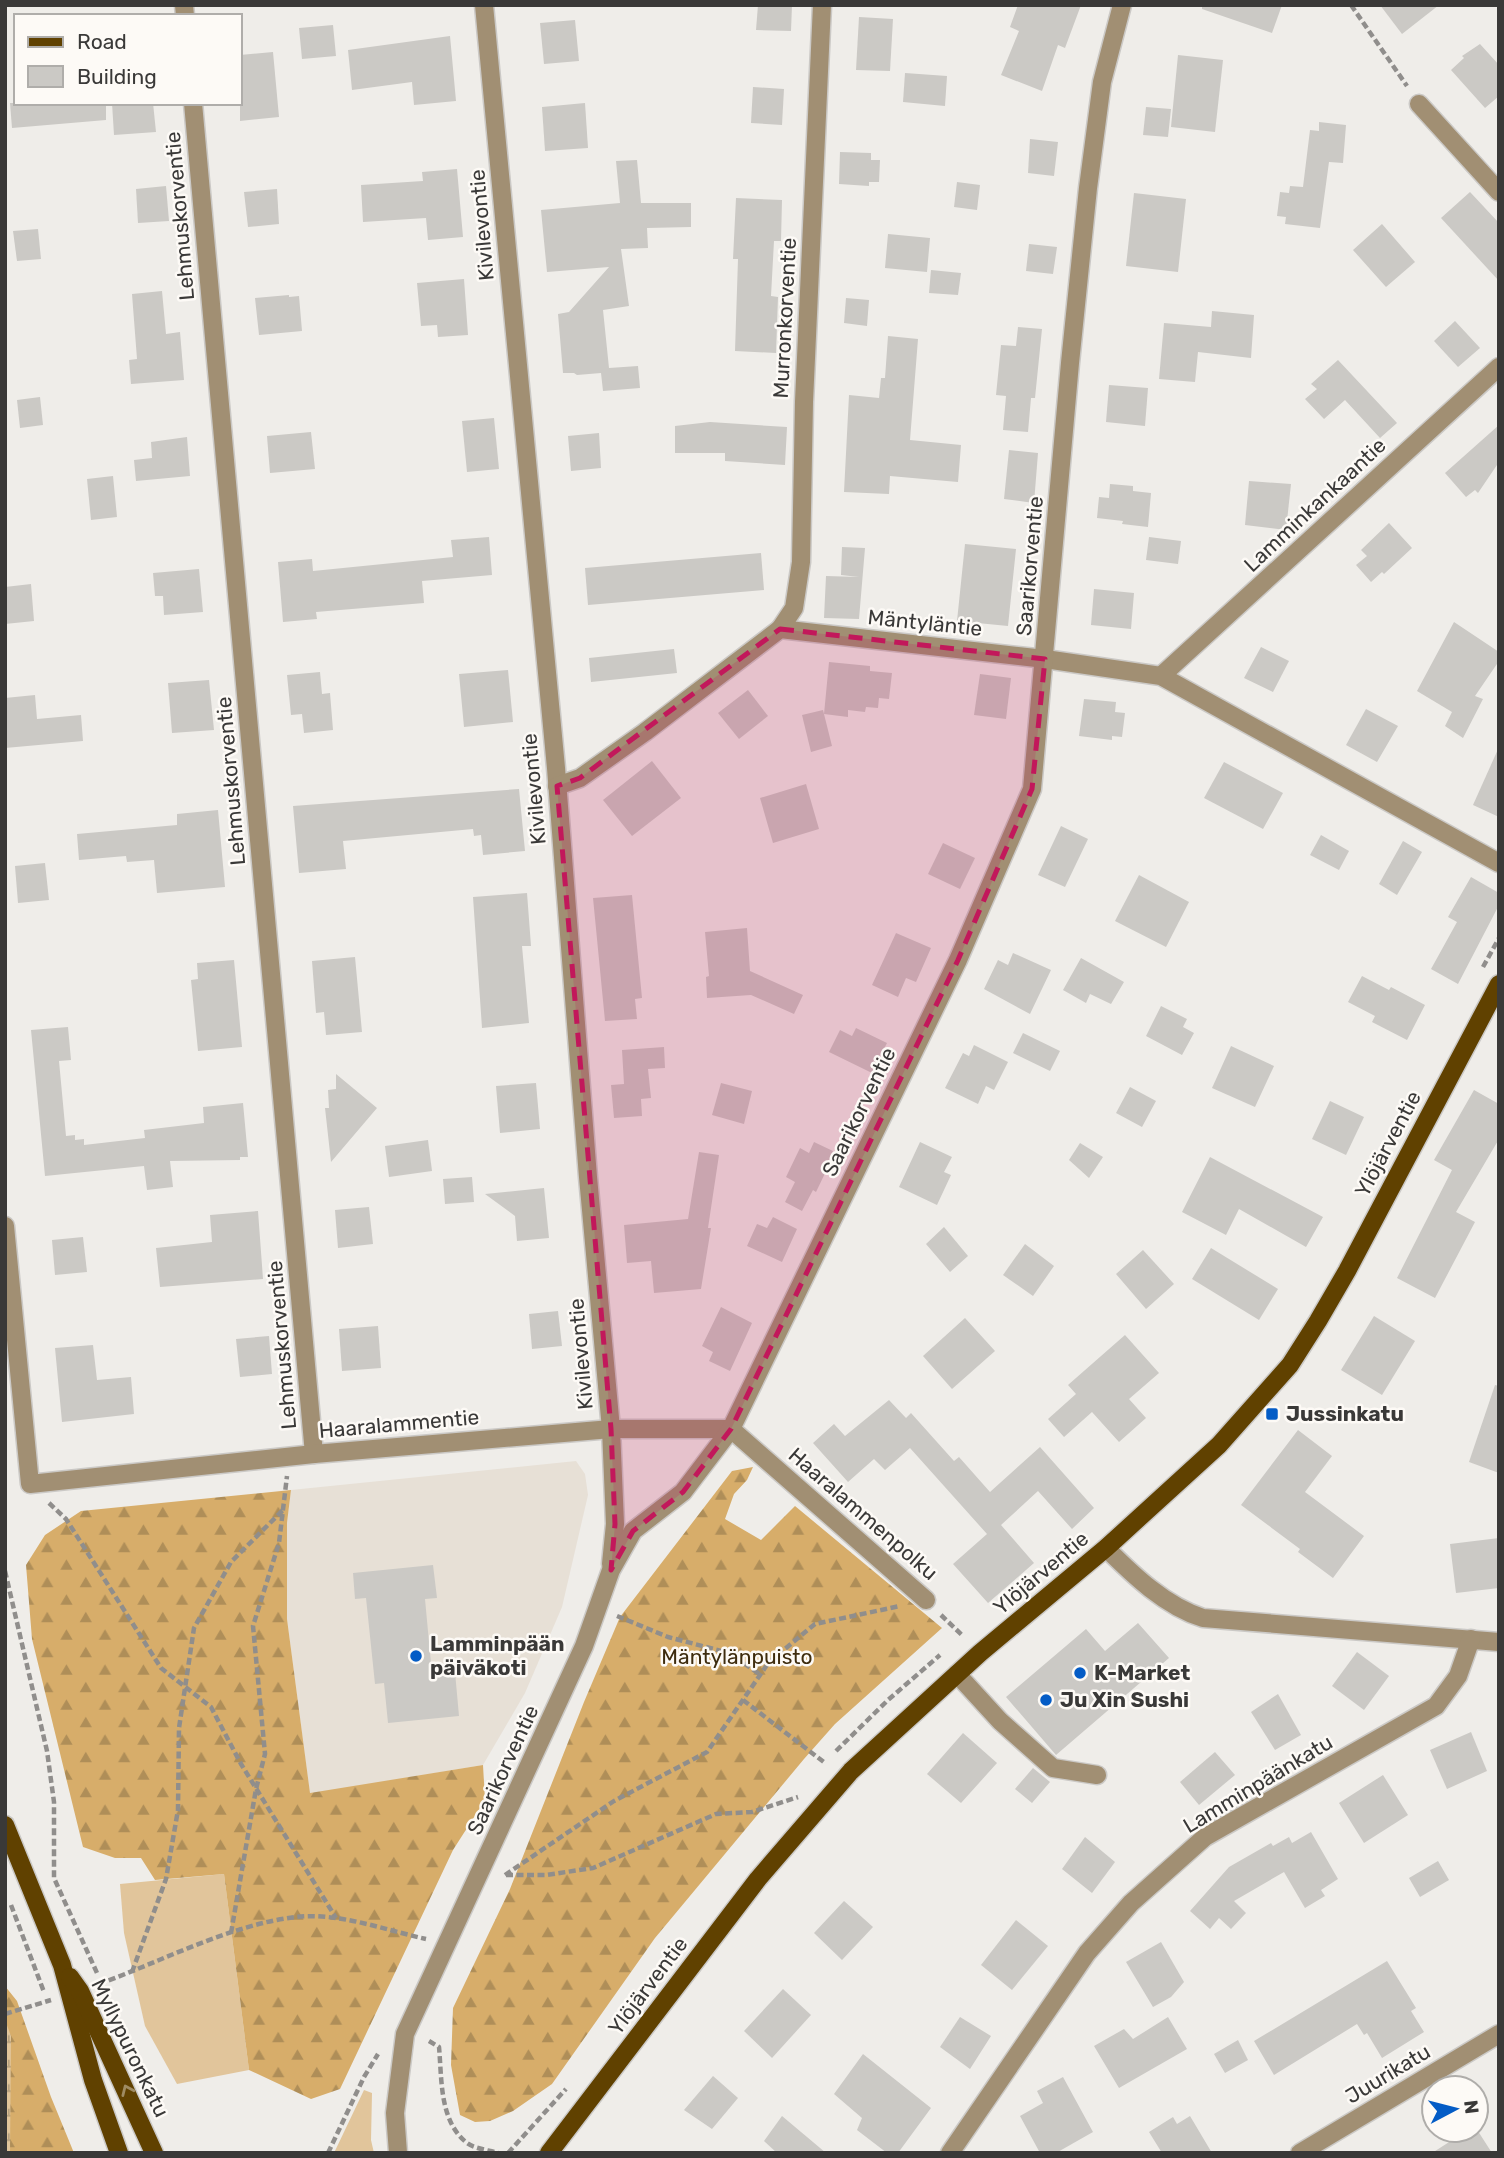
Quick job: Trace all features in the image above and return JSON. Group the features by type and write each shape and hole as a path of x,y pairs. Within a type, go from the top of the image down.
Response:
{"main road":[{"name":"Ylöjärventie","path":"549,2153 758,1879 851,1771 957,1674 1106,1548 1219,1445 1290,1365 1347,1270 1499,984"},
{"name":"Myllypuronkatu","path":"5,1825 62,1965 154,2153"},
{"name":"Myllypuronkatu","path":"75,1992 93,2080 119,2153"}],"street":[{"name":"Kivilevontie","path":"484,5 557,786 586,1163 611,1429 615,1524 611,1570"},
{"name":"Murronkorventie","path":"780,629 794,608 801,562 804,402 822,5"},
{"name":"Saarikorventie","path":"398,2153 396,2103 405,2034 584,1646 611,1570 633,1531 683,1492 731,1429 958,960 1031,789 1090,176 1102,82 1122,5"},
{"path":"1419,104 1499,192"},
{"name":"Lehmuskorventie","path":"193,105 314,1454"},
{"name":"Lamminkankaantie","path":"1161,676 1499,367"},
{"path":"557,786 580,778 780,629"},
{"name":"Mäntyläntie","path":"780,629 1045,659 1161,676 1499,863"},
{"path":"5,1226 30,1483"},
{"name":"Haaralammentie","path":"30,1483 314,1454 611,1429 731,1429"},
{"name":"Haaralammenpolku","path":"731,1429 926,1600"},
{"path":"1106,1548 1135,1577 1182,1609 1203,1618 1499,1642"},
{"name":"Lamminpäänkatu","path":"950,2153 1087,1953 1131,1903 1205,1837 1436,1706 1458,1676 1471,1639"},
{"path":"957,1674 1000,1721 1053,1768 1097,1775"},
{"name":"Juurikatu","path":"1300,2153 1499,2034"}],"path":[{"path":"1351,5 1419,104"},
{"path":"1480,974 1499,937"},
{"path":"231,1933 256,1789 265,1754 253,1626 279,1543 290,1457"},
{"path":"30,1483 66,1519 162,1668 211,1707 256,1789 336,1918"},
{"path":"132,1972 166,1879 178,1810 179,1728 194,1628 231,1562 283,1510"},
{"path":"5,1571 47,1751 54,1802 54,1878 107,1995"},
{"path":"798,1797 752,1812 716,1814 593,1868 546,1875 505,1875 614,1801 707,1752 769,1662 816,1624 926,1600"},
{"name":"Haaralammenpolku","path":"926,1600 963,1636"},
{"path":"615,1616 668,1637 729,1653 761,1675"},
{"path":"954,1644 970,1630"},
{"path":"818,1771 888,1700 944,1652"},
{"path":"743,1700 825,1763"},
{"path":"790,1808 805,1788"},
{"path":"5,2014 102,1983 231,1933 297,1916 336,1918 427,1939"},
{"path":"328,2153 364,2077 382,2048 405,2034"},
{"path":"429,2041 439,2047 445,2110 451,2125 469,2145 498,2153"},
{"path":"508,2153 574,2079"}],"highlighted area":[{"path":"780,629 1045,659 1032,789 958,960 731,1429 683,1492 633,1531 611,1570 615,1524 611,1429 557,786 580,778"}],"shaded area":[{"name":"Lamminpään päiväkoti","path":"576,1461 585,1474 588,1495 562,1607 525,1693 483,1765 310,1794 287,1619 287,1523 291,1490"}],"green space":[{"name":"Mäntylänpuisto","path":"753,1467 747,1480 734,1494 725,1519 761,1540 795,1506 942,1628 835,1724 804,1759 655,1938 552,2084 513,2111 490,2121 475,2122 460,2115 451,2065 453,2008 510,1889 620,1617 732,1471"},
{"path":"291,1490 287,1523 287,1619 310,1793 483,1765 485,1800 453,1850 340,2089 311,2099 249,2070 224,1874 155,1880 141,1858 115,1858 83,1847 32,1639 26,1565 45,1535 81,1511"},
{"path":"224,1874 249,2070 177,2084 145,2026 124,1933 120,1884"},
{"path":"5,1986 17,2001 74,2153 5,2153"},
{"path":"5,2020 11,2036 10,2153 5,2153"},
{"path":"364,2090 372,2093 371,2140 374,2153 334,2153"}],"building":[{"path":"758,5 792,5 791,31 756,30"},
{"path":"1018,5 1081,5 1065,48 1058,45 1042,91 1001,75 1019,31 1010,27"},
{"path":"1202,5 1282,5 1272,33 1202,9"},
{"path":"1380,5 1439,5 1402,34"},
{"path":"859,17 893,19 890,71 856,70"},
{"path":"575,20 579,61 544,64 540,23"},
{"path":"333,25 336,56 302,59 299,28"},
{"path":"450,36 456,101 414,105 412,82 352,90 348,50"},
{"path":"1480,44 1499,65 1499,96 1485,108 1451,70 1464,58 1462,56"},
{"path":"273,52 279,117 240,121 242,55"},
{"path":"1178,55 1223,60 1215,132 1171,127"},
{"path":"905,73 947,76 945,106 903,102"},
{"path":"753,87 784,89 782,125 751,123"},
{"path":"10,103 106,105 106,120 12,128"},
{"path":"585,103 588,148 545,151 542,107"},
{"path":"112,105 153,105 156,132 114,135"},
{"path":"1146,107 1171,109 1168,137 1143,135"},
{"path":"1319,122 1346,125 1343,163 1329,162 1320,228 1285,224 1286,217 1277,216 1280,192 1289,193 1290,186 1303,187 1310,130 1319,131"},
{"path":"1030,139 1058,142 1054,176 1028,173"},
{"path":"840,152 871,153 871,160 880,160 879,182 869,182 869,186 839,184"},
{"path":"637,160 641,203 691,203 691,227 647,228 648,248 621,249 629,306 603,310 609,368 638,366 640,388 603,391 601,373 563,373 558,314 569,312 609,267 547,272 541,210 620,203 616,161"},
{"path":"457,169 463,237 428,240 426,218 363,222 361,185 423,181 422,172"},
{"path":"957,182 980,185 977,210 954,207"},
{"path":"166,186 169,221 138,223 136,189"},
{"path":"277,189 279,224 248,227 244,192"},
{"path":"1470,192 1499,223 1499,281 1441,218"},
{"path":"1134,193 1186,199 1178,272 1126,266"},
{"path":"736,198 782,200 781,241 774,241 771,296 778,297 776,353 735,351 738,259 733,259"},
{"path":"1382,224 1415,262 1386,287 1353,250"},
{"path":"38,229 41,259 17,261 13,231"},
{"path":"888,234 930,238 927,272 885,268"},
{"path":"1029,244 1057,247 1053,274 1026,271"},
{"path":"931,270 961,273 958,295 929,293"},
{"path":"464,279 468,335 438,337 437,325 421,326 417,283"},
{"path":"162,291 166,334 180,332 184,380 131,384 129,360 137,359 132,294"},
{"path":"299,296 302,331 259,335 255,298"},
{"path":"846,298 869,300 867,326 844,323"},
{"path":"1212,311 1254,315 1251,358 1198,352 1195,382 1159,379 1164,323 1211,327"},
{"path":"1455,321 1480,348 1458,367 1434,341"},
{"path":"1018,327 1042,329 1035,398 1031,398 1028,432 1003,430 1006,396 996,395 1001,345 1016,346"},
{"path":"888,336 918,339 910,440 961,445 958,482 890,476 889,494 844,492 849,395 879,398 881,378 885,378"},
{"path":"1338,360 1397,423 1380,438 1345,400 1324,419 1305,399 1317,389 1311,384"},
{"path":"1109,385 1148,388 1145,426 1106,422"},
{"path":"40,397 43,425 20,428 17,400"},
{"path":"494,418 499,469 467,472 462,421"},
{"path":"710,422 787,427 785,465 725,461 725,453 675,453 675,426"},
{"path":"1499,425 1499,462 1478,493 1475,490 1466,497 1445,473"},
{"path":"311,432 315,469 270,473 267,436"},
{"path":"599,433 601,468 571,471 568,436"},
{"path":"187,437 190,476 136,481 134,460 152,458 151,442"},
{"path":"1009,450 1038,453 1034,503 1004,499"},
{"path":"113,476 117,517 91,520 87,479"},
{"path":"1249,481 1291,484 1286,530 1245,525"},
{"path":"1110,484 1133,486 1133,491 1151,493 1148,527 1097,518 1099,497 1109,498"},
{"path":"1389,523 1412,548 1384,574 1382,572 1371,582 1356,565 1367,556 1361,550"},
{"path":"489,537 492,575 422,581 424,603 316,612 317,619 283,622 278,562 312,559 313,571 453,557 451,540"},
{"path":"1149,537 1181,541 1178,564 1146,560"},
{"path":"965,544 1016,549 1008,626 957,621"},
{"path":"842,547 865,548 859,619 824,618 826,576 859,577 841,575"},
{"path":"761,553 764,590 588,605 585,568"},
{"path":"199,569 203,612 164,615 163,596 155,596 153,573"},
{"path":"31,584 34,621 5,624 5,587"},
{"path":"1094,589 1134,593 1131,629 1091,625"},
{"path":"1454,622 1499,652 1499,661 1475,696 1483,699 1463,738 1445,726 1452,712 1417,691"},
{"path":"1261,647 1289,661 1273,692 1244,678"},
{"path":"674,649 677,673 591,682 589,658"},
{"path":"829,662 870,666 870,671 892,673 889,699 879,698 878,708 866,707 865,712 848,710 848,717 824,714"},
{"path":"508,670 513,722 464,727 459,674"},
{"path":"320,672 322,694 330,693 333,730 304,733 302,714 291,715 287,675"},
{"path":"980,674 1011,678 1006,719 974,715"},
{"path":"209,680 214,730 172,733 168,683"},
{"path":"748,690 768,716 739,739 718,713"},
{"path":"35,695 37,719 81,715 83,741 5,748 5,698"},
{"path":"1084,699 1116,702 1115,712 1125,713 1122,737 1112,736 1112,740 1079,736"},
{"path":"1366,709 1398,726 1377,762 1346,745"},
{"path":"823,710 832,746 811,752 802,715"},
{"path":"1499,747 1499,817 1473,805"},
{"path":"652,761 681,798 632,836 603,800"},
{"path":"1224,762 1283,793 1263,829 1204,798"},
{"path":"806,784 819,829 773,843 760,798"},
{"path":"519,789 525,851 483,855 481,835 474,836 473,829 343,841 346,869 299,873 293,806"},
{"path":"218,810 225,887 157,893 154,860 127,862 126,856 79,860 77,834 177,825 177,814"},
{"path":"1061,826 1088,839 1065,887 1038,875"},
{"path":"1321,835 1349,851 1339,870 1310,855"},
{"path":"1403,841 1422,852 1397,895 1379,884"},
{"path":"943,843 975,858 960,889 928,874"},
{"path":"45,863 49,900 18,903 15,866"},
{"path":"1139,875 1189,902 1166,947 1115,921"},
{"path":"1471,877 1499,893 1499,905 1458,984 1431,969 1457,922 1448,917"},
{"path":"527,893 531,946 522,946 529,1023 482,1028 473,897"},
{"path":"632,895 642,998 635,999 637,1019 605,1021 593,898"},
{"path":"747,928 750,971 803,995 794,1014 751,995 707,998 706,977 709,976 705,932"},
{"path":"896,933 931,948 916,982 906,978 898,997 872,985"},
{"path":"1013,953 1051,970 1030,1014 984,989 998,960 1008,965"},
{"path":"355,957 362,1032 326,1035 324,1012 316,1013 312,961"},
{"path":"1081,958 1124,982 1111,1004 1090,994 1086,1003 1063,990"},
{"path":"234,960 242,1047 198,1051 191,980 198,979 197,963"},
{"path":"1362,976 1389,990 1391,987 1425,1005 1407,1040 1372,1022 1375,1016 1348,1002"},
{"path":"1161,1006 1187,1019 1183,1027 1194,1033 1182,1055 1146,1036"},
{"path":"68,1027 71,1060 59,1061 66,1136 75,1135 75,1140 84,1139 84,1145 145,1138 144,1130 204,1123 203,1107 243,1103 248,1157 240,1157 240,1160 170,1161 173,1187 147,1190 144,1166 45,1176 31,1030"},
{"path":"856,1028 887,1043 872,1073 829,1052 840,1030 852,1036"},
{"path":"1023,1033 1060,1051 1050,1071 1013,1053"},
{"path":"974,1045 1008,1062 994,1090 986,1086 978,1104 945,1088 963,1053 969,1056"},
{"path":"1231,1046 1274,1066 1255,1107 1212,1088"},
{"path":"664,1047 665,1068 648,1069 651,1098 641,1099 642,1116 614,1118 611,1085 624,1084 622,1050"},
{"path":"336,1074 377,1108 331,1162 325,1108 329,1108 328,1090 336,1089"},
{"path":"536,1083 540,1129 500,1133 496,1086"},
{"path":"721,1083 752,1091 744,1124 712,1115"},
{"path":"1130,1087 1156,1101 1142,1127 1116,1113"},
{"path":"1474,1090 1499,1104 1499,1139 1456,1212 1475,1222 1435,1298 1397,1278 1452,1170 1434,1160"},
{"path":"1330,1101 1364,1117 1346,1155 1312,1139"},
{"path":"428,1140 432,1171 389,1177 385,1146"},
{"path":"814,1142 833,1151 816,1192 813,1190 802,1211 785,1202 795,1182 786,1177 800,1148 809,1153"},
{"path":"920,1142 952,1157 944,1172 951,1175 937,1205 899,1187"},
{"path":"1080,1143 1103,1157 1089,1178 1069,1160"},
{"path":"699,1152 719,1155 701,1289 654,1293 651,1261 627,1263 624,1225 688,1219"},
{"path":"1210,1157 1323,1217 1306,1247 1239,1209 1226,1235 1182,1212"},
{"path":"472,1177 474,1202 445,1204 443,1179"},
{"path":"544,1188 549,1238 517,1241 515,1216 485,1194"},
{"path":"369,1207 373,1244 338,1248 335,1210"},
{"path":"258,1211 263,1279 160,1287 156,1248 212,1242 210,1215"},
{"path":"773,1217 797,1229 782,1262 747,1246 757,1224 767,1228"},
{"path":"944,1227 968,1256 950,1272 926,1244"},
{"path":"83,1237 87,1272 55,1275 52,1240"},
{"path":"1025,1244 1054,1266 1033,1296 1003,1275"},
{"path":"1211,1248 1278,1289 1259,1320 1192,1279"},
{"path":"1143,1250 1174,1284 1146,1309 1116,1274"},
{"path":"721,1307 752,1323 730,1371 709,1361 713,1352 702,1346"},
{"path":"558,1311 562,1346 532,1349 529,1314"},
{"path":"1374,1316 1415,1341 1382,1395 1341,1370"},
{"path":"965,1318 995,1351 952,1389 923,1356"},
{"path":"378,1326 381,1368 342,1371 339,1329"},
{"path":"1125,1335 1159,1373 1129,1399 1146,1418 1119,1442 1092,1412 1064,1437 1048,1419 1076,1394 1068,1385"},
{"path":"269,1336 272,1374 240,1377 236,1339"},
{"path":"93,1345 97,1380 131,1377 134,1414 62,1422 55,1348"},
{"path":"1495,1385 1499,1386 1499,1473 1469,1462"},
{"path":"889,1400 906,1418 911,1413 954,1461 959,1457 990,1492 1040,1447 1094,1508 1072,1529 1038,1491 1001,1525 1034,1563 988,1603 953,1564 987,1534 910,1448 885,1470 874,1459 848,1482 813,1443 834,1424 845,1436"},
{"path":"1298,1430 1332,1456 1305,1492 1364,1536 1333,1578 1298,1552 1300,1549 1241,1505"},
{"path":"1499,1538 1499,1588 1456,1593 1450,1544"},
{"path":"433,1565 437,1598 425,1599 432,1674 455,1672 459,1716 388,1723 384,1683 375,1684 366,1598 355,1599 353,1573"},
{"path":"1138,1623 1169,1658 1056,1755 1006,1697 1086,1629 1105,1651"},
{"path":"1357,1652 1389,1676 1364,1710 1332,1686"},
{"path":"1278,1694 1301,1735 1275,1750 1251,1712"},
{"path":"1471,1732 1487,1771 1447,1789 1430,1750"},
{"path":"963,1733 997,1763 961,1803 927,1774"},
{"path":"1215,1752 1235,1775 1199,1805 1180,1782"},
{"path":"1033,1768 1050,1782 1032,1803 1015,1789"},
{"path":"1383,1775 1408,1815 1364,1843 1339,1803"},
{"path":"1311,1832 1338,1879 1321,1890 1325,1896 1305,1908 1284,1872 1234,1901 1246,1913 1231,1929 1219,1918 1210,1929 1190,1911 1229,1867 1271,1843 1273,1846 1289,1837 1292,1843"},
{"path":"1085,1837 1115,1862 1092,1893 1062,1869"},
{"path":"1438,1861 1449,1880 1420,1897 1409,1878"},
{"path":"844,1901 873,1927 842,1960 814,1933"},
{"path":"1016,1920 1048,1946 1012,1990 981,1965"},
{"path":"1161,1942 1184,1982 1171,1997 1153,2007 1126,1962"},
{"path":"1387,1961 1416,2008 1411,2011 1424,2032 1382,2058 1367,2033 1364,2035 1357,2024 1274,2075 1254,2041"},
{"path":"783,1989 811,2015 772,2058 744,2031"},
{"path":"960,2017 991,2036 970,2069 940,2047"},
{"path":"1168,2017 1187,2049 1119,2088 1094,2046 1124,2029 1133,2039"},
{"path":"1238,2040 1248,2060 1225,2073 1214,2054"},
{"path":"863,2054 931,2108 898,2153 887,2153 857,2130 862,2118 834,2094"},
{"path":"713,2076 738,2098 712,2129 684,2110"},
{"path":"1063,2077 1093,2132 1056,2153 1040,2153 1020,2116 1043,2103 1037,2091"},
{"path":"782,2116 826,2153 777,2153 764,2141"},
{"path":"1190,2116 1212,2153 1162,2153 1149,2132 1173,2117 1177,2124"},
{"path":"1446,2144 1486,2144 1492,2153 1432,2153"}],"place":[{"name":"Jussinkatu","path":"1272,1414"},
{"name":"Lamminpään päiväkoti","path":"416,1656"},
{"name":"K-Market","path":"1080,1673"},
{"name":"Ju Xin Sushi","path":"1046,1700"}]}
